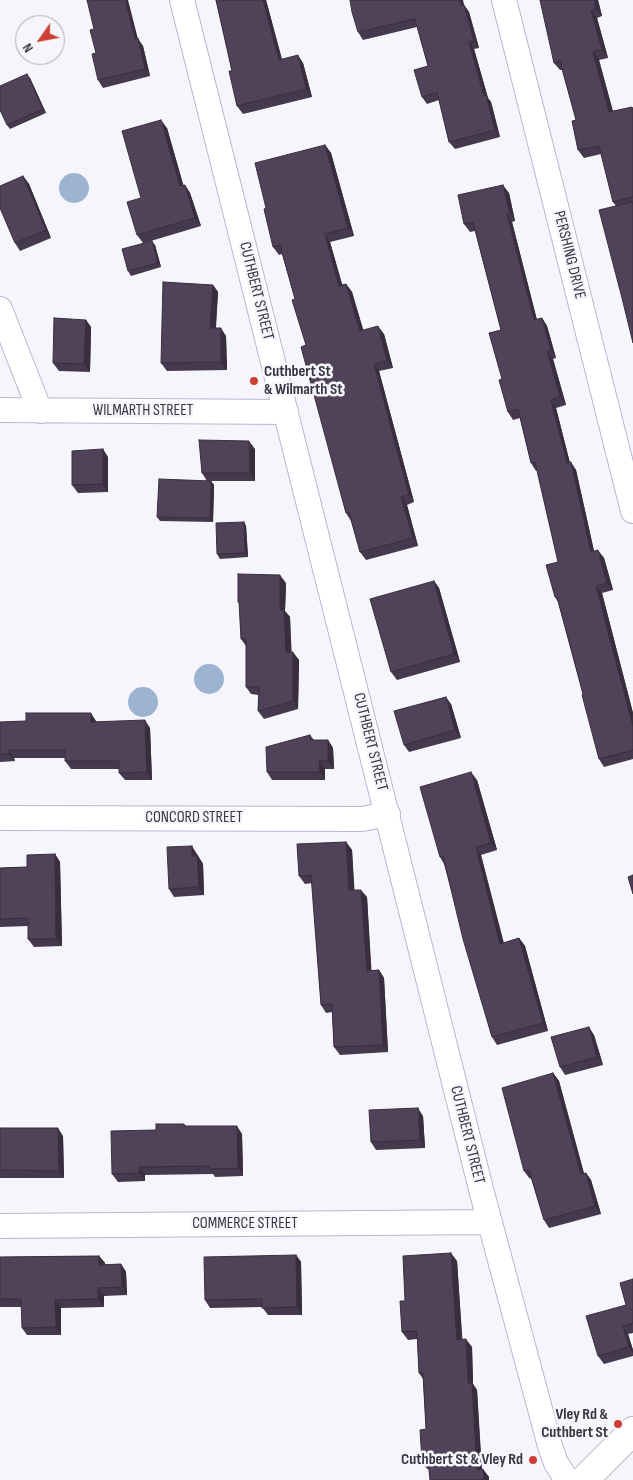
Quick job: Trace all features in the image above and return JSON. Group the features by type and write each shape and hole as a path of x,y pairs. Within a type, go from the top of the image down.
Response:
{"street":[{"name":"CUTHBERT STREET","path":"182,0 489,1222 550,1446 556,1463 567,1480"},
{"name":"PERSHING DRIVE","path":"504,0 633,511"},
{"path":"0,309 40,411"},
{"name":"WILMARTH STREET","path":"0,410 286,412"},
{"name":"CONCORD STREET","path":"0,818 362,819 388,814"},
{"name":"COMMERCE STREET","path":"0,1226 489,1222"},
{"path":"584,1480 633,1431"}],"water":[{"path":"74,173 85,177 89,188 85,199 74,203 63,199 59,188 63,177"},
{"path":"209,664 220,668 224,679 220,690 209,694 198,690 194,679 198,668"},
{"path":"143,687 154,691 158,702 154,713 143,717 132,713 128,702 132,691"}],"building":[{"path":"87,0 125,0 135,39 138,38 145,69 98,80 92,54 96,53 90,30 94,29"},
{"path":"216,0 263,0 279,60 298,55 306,89 237,106 229,71 232,71"},
{"path":"350,0 459,0 461,6 464,5 474,41 469,42 495,130 449,142 437,92 422,97 414,70 428,66 415,19 358,32"},
{"path":"540,0 594,0 596,9 591,10 602,50 593,52 609,112 632,107 633,109 633,197 613,202 599,146 578,150 572,121 576,120 560,61 554,63"},
{"path":"27,74 43,109 7,125 0,110 0,86"},
{"path":"161,120 180,186 185,185 195,218 137,235 127,202 141,198 122,131"},
{"path":"325,145 348,228 325,234 339,286 346,284 360,331 378,326 387,360 374,364 409,495 401,497 413,538 360,552 349,512 346,513 301,347 306,345 292,300 295,299 280,245 273,247 255,163"},
{"path":"23,176 46,230 15,243 0,208 0,186"},
{"path":"503,185 510,214 507,214 534,320 542,318 551,350 547,351 560,397 551,400 567,463 571,462 591,552 598,550 607,583 596,586 633,726 633,750 599,759 557,597 555,597 546,565 558,562 535,462 531,463 518,409 508,412 499,380 502,379 489,333 501,330 473,222 464,224 458,195"},
{"path":"632,202 633,204 633,343 599,210"},
{"path":"152,241 158,263 128,271 122,249"},
{"path":"163,282 213,285 210,328 221,328 221,362 161,363"},
{"path":"54,318 86,320 84,364 53,363"},
{"path":"199,440 249,441 250,473 202,473"},
{"path":"103,449 103,484 72,485 72,451"},
{"path":"159,479 211,481 210,518 157,517"},
{"path":"244,522 245,553 217,554 216,523"},
{"path":"238,574 280,575 280,610 284,610 286,652 293,652 293,701 258,711 259,687 246,687 246,639 241,639"},
{"path":"434,581 454,654 391,672 370,599"},
{"path":"446,697 455,730 404,745 394,711"},
{"path":"26,713 91,713 91,722 145,720 147,772 119,773 119,761 65,761 65,750 9,750 9,754 0,754 0,722 26,721"},
{"path":"310,735 310,740 328,740 328,761 319,761 320,772 267,772 266,747"},
{"path":"471,772 491,843 476,847 500,944 519,938 543,1023 492,1037 463,939 443,856 440,857 420,787"},
{"path":"346,842 349,890 361,890 367,971 379,970 383,1045 334,1047 332,1004 321,1005 311,875 299,876 297,844"},
{"path":"192,846 192,856 197,856 199,887 169,889 167,847"},
{"path":"55,854 56,939 28,939 28,918 0,919 0,868 27,867 27,855"},
{"path":"633,875 633,894 628,877"},
{"path":"589,1027 597,1057 560,1067 551,1037"},
{"path":"553,1073 581,1174 586,1173 595,1206 544,1220 529,1170 524,1171 502,1088"},
{"path":"418,1108 420,1140 371,1142 369,1110"},
{"path":"156,1124 237,1126 238,1168 210,1169 210,1166 139,1167 140,1173 112,1174 111,1131 156,1130"},
{"path":"0,1128 58,1128 59,1171 0,1170"},
{"path":"451,1253 457,1340 466,1339 468,1383 472,1383 477,1470 483,1469 484,1480 430,1480 428,1461 422,1461 420,1430 426,1429 423,1373 419,1373 417,1331 402,1332 400,1301 405,1301 403,1256"},
{"path":"296,1255 297,1307 262,1308 262,1299 205,1300 204,1257"},
{"path":"99,1256 99,1265 121,1264 122,1287 98,1288 98,1299 55,1300 56,1327 22,1328 21,1299 0,1299 0,1257"},
{"path":"633,1279 633,1323 623,1326 629,1347 598,1356 586,1316 626,1305 620,1283"}],"place":[{"name":"Cuthbert St & Wilmarth St","path":"254,381"},
{"name":"Vley Rd & Cuthbert St","path":"618,1424"},
{"name":"Cuthbert St & Vley Rd","path":"533,1460"}]}
